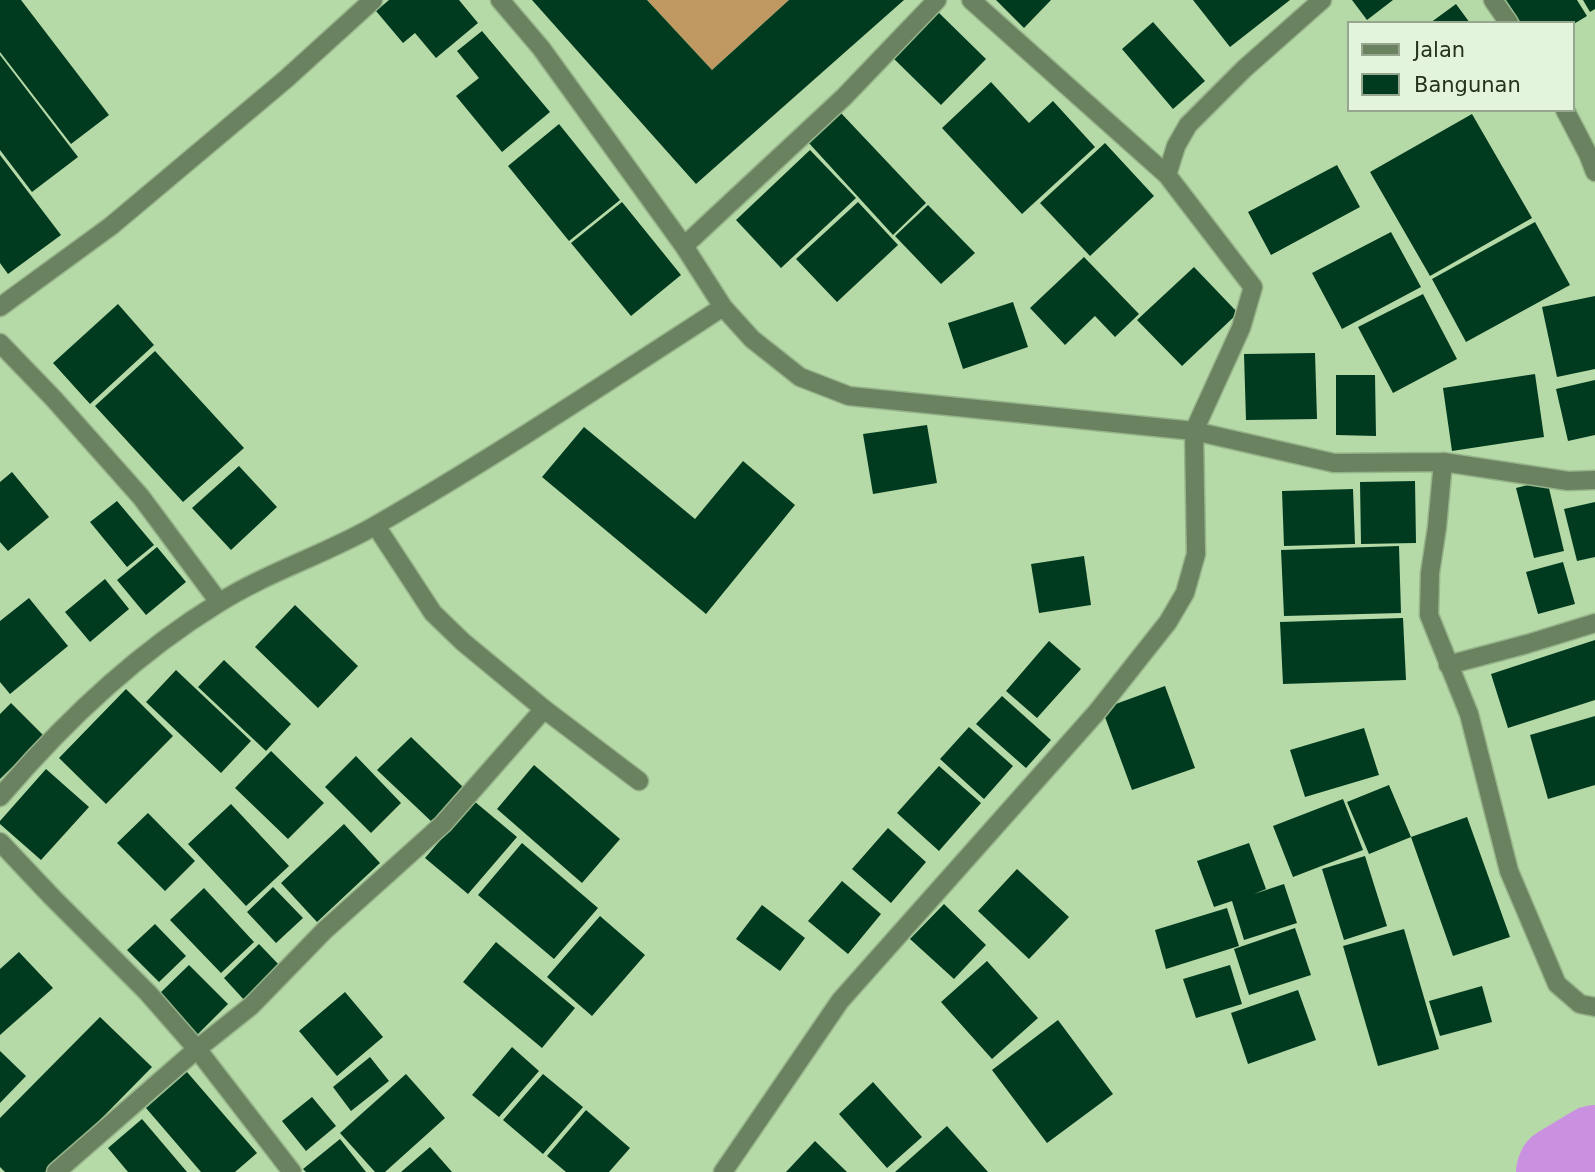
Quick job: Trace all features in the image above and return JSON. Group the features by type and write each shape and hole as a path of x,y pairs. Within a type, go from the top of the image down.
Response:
{"street":[{"path":"0,307 111,226 286,79 373,0"},
{"path":"500,0 541,48 684,246 723,307 752,339 800,377 849,396 1194,431 1334,463 1443,462 1568,481 1595,480"},
{"path":"684,246 844,97 937,0"},
{"path":"723,1172 840,1001 1096,713 1168,622 1185,593 1196,554 1194,431 1241,328 1253,288 1167,175 971,0"},
{"path":"1167,175 1175,146 1188,125 1244,69 1322,0"},
{"path":"1493,0 1508,21"},
{"path":"1566,112 1595,172"},
{"path":"0,797 87,705 148,650 219,603 376,526 558,414 723,307"},
{"path":"0,343 141,497 219,603"},
{"path":"1443,462 1430,573 1429,615 1469,714 1509,871 1557,984 1580,1004 1595,1007"},
{"path":"376,526 433,613 463,642 544,709 639,781"},
{"path":"1448,665 1595,623"},
{"path":"56,1172 197,1049 251,1006 325,930 443,824 544,709"},
{"path":"0,842 148,993 197,1049 292,1172"}],"shaded area":[{"path":"647,0 789,0 712,70"}],"building":[{"path":"0,0 21,0 109,115 71,144 0,52"},
{"path":"389,0 459,0 478,23 436,58 415,33 403,43 376,11"},
{"path":"532,0 647,0 712,70 789,0 904,0 696,184"},
{"path":"996,0 1051,0 1024,28"},
{"path":"1193,0 1290,0 1230,47"},
{"path":"1352,0 1393,0 1367,20"},
{"path":"1506,0 1577,0 1587,16 1574,24 1574,21 1520,21"},
{"path":"1583,0 1595,0 1595,9 1590,12"},
{"path":"1456,4 1469,21 1433,21"},
{"path":"936,10 986,59 941,105 891,56"},
{"path":"1153,22 1205,81 1173,109 1122,49"},
{"path":"482,31 550,112 502,152 456,96 479,78 457,51"},
{"path":"0,55 78,157 32,192 0,150"},
{"path":"991,82 1029,123 1053,101 1095,147 1022,214 942,128"},
{"path":"840,112 926,203 893,235 808,142"},
{"path":"1472,114 1532,218 1430,276 1370,172"},
{"path":"559,124 620,200 569,241 508,166"},
{"path":"1105,143 1154,196 1090,256 1040,203"},
{"path":"810,150 856,198 781,268 736,220"},
{"path":"0,155 61,235 8,274 0,263"},
{"path":"1337,165 1360,207 1271,255 1248,212"},
{"path":"622,202 681,275 631,316 571,243"},
{"path":"858,202 898,245 837,302 796,259"},
{"path":"928,205 975,253 941,284 895,236"},
{"path":"1535,222 1570,285 1466,342 1432,279"},
{"path":"1391,232 1421,287 1342,329 1312,273"},
{"path":"1084,257 1139,314 1115,337 1095,316 1065,345 1030,308"},
{"path":"1194,267 1238,313 1182,366 1137,320"},
{"path":"1423,294 1457,359 1393,393 1358,327"},
{"path":"1595,296 1595,369 1557,377 1542,307"},
{"path":"1013,302 1028,347 963,369 948,323"},
{"path":"118,304 154,345 90,404 53,363"},
{"path":"155,351 244,448 183,502 95,406"},
{"path":"1315,353 1317,419 1246,420 1244,354"},
{"path":"1535,374 1544,437 1452,451 1443,388"},
{"path":"1336,375 1375,375 1376,436 1336,435"},
{"path":"1595,380 1595,435 1568,441 1556,389"},
{"path":"927,425 937,483 873,494 863,434"},
{"path":"584,427 695,519 743,461 795,505 706,614 542,477"},
{"path":"239,466 277,507 231,550 192,508"},
{"path":"12,472 49,517 8,551 0,542 0,482"},
{"path":"1547,480 1564,551 1534,558 1516,488"},
{"path":"1415,481 1416,543 1361,544 1360,482"},
{"path":"1353,489 1355,544 1284,546 1282,491"},
{"path":"117,501 154,545 127,567 90,522"},
{"path":"1595,502 1595,557 1577,561 1564,509"},
{"path":"1399,546 1401,613 1284,616 1281,550"},
{"path":"157,547 186,582 146,615 117,580"},
{"path":"1084,556 1091,605 1039,613 1031,564"},
{"path":"1563,562 1575,604 1538,614 1526,572"},
{"path":"105,579 129,609 90,642 65,612"},
{"path":"29,598 68,646 10,694 0,682 0,621"},
{"path":"295,605 358,666 318,708 255,647"},
{"path":"1403,618 1406,680 1283,684 1280,622"},
{"path":"1595,640 1595,700 1508,728 1491,674"},
{"path":"1049,641 1081,669 1037,718 1006,691"},
{"path":"224,660 291,724 266,751 198,687"},
{"path":"176,670 251,741 221,773 146,702"},
{"path":"1165,686 1195,768 1132,790 1102,709"},
{"path":"126,689 173,736 106,804 59,758"},
{"path":"1002,696 1051,740 1026,768 976,724"},
{"path":"11,703 44,736 0,779 0,714"},
{"path":"1595,716 1595,785 1548,799 1530,735"},
{"path":"969,727 1013,766 984,799 940,759"},
{"path":"1364,728 1379,775 1305,797 1290,750"},
{"path":"411,737 464,788 432,822 377,770"},
{"path":"271,751 324,803 288,839 235,788"},
{"path":"356,756 401,803 371,833 325,787"},
{"path":"534,765 620,839 582,883 497,809"},
{"path":"939,766 981,803 939,851 897,813"},
{"path":"46,769 89,807 41,860 0,824 0,821"},
{"path":"1389,785 1411,837 1369,854 1347,802"},
{"path":"1343,799 1363,850 1293,877 1273,826"},
{"path":"474,801 517,837 468,894 425,858"},
{"path":"231,804 289,866 246,906 188,844"},
{"path":"148,813 195,861 165,891 117,843"},
{"path":"1467,817 1510,937 1453,956 1411,837"},
{"path":"344,824 380,863 317,922 281,883"},
{"path":"888,828 926,862 891,903 852,869"},
{"path":"522,843 598,908 554,959 478,895"},
{"path":"1249,843 1266,889 1254,894 1284,884 1297,923 1244,940 1232,901 1214,907 1197,861"},
{"path":"1365,856 1387,926 1344,940 1322,869"},
{"path":"1017,869 1069,917 1029,959 978,911"},
{"path":"842,881 881,914 848,954 808,921"},
{"path":"273,887 303,918 276,943 247,912"},
{"path":"204,888 254,942 221,973 170,920"},
{"path":"944,904 986,945 954,979 910,939"},
{"path":"762,905 805,938 780,971 736,939"},
{"path":"1227,908 1239,946 1166,969 1155,930"},
{"path":"600,916 645,955 592,1016 547,977"},
{"path":"155,924 186,956 159,982 127,950"},
{"path":"1295,928 1311,975 1249,995 1234,949"},
{"path":"1404,929 1439,1049 1378,1066 1343,946"},
{"path":"496,942 575,1008 542,1048 463,982"},
{"path":"259,944 282,968 246,1002 224,978"},
{"path":"19,952 53,988 0,1035 0,969"},
{"path":"987,961 1038,1018 992,1059 941,1002"},
{"path":"189,965 228,1004 197,1035 158,995"},
{"path":"1230,965 1242,1004 1196,1018 1183,979"},
{"path":"1482,986 1492,1022 1440,1036 1429,1001"},
{"path":"1298,990 1316,1040 1248,1064 1231,1013"},
{"path":"345,992 383,1037 337,1076 299,1031"},
{"path":"100,1017 152,1067 49,1172 5,1172 0,1167 0,1118"},
{"path":"1058,1020 1113,1094 1047,1143 992,1070"},
{"path":"512,1047 539,1071 499,1117 472,1095"},
{"path":"0,1051 26,1076 0,1103"},
{"path":"370,1057 389,1081 351,1111 333,1087"},
{"path":"187,1072 257,1153 235,1172 201,1172 146,1108"},
{"path":"406,1074 445,1118 385,1172 375,1172 340,1133"},
{"path":"543,1074 583,1107 543,1154 503,1120"},
{"path":"873,1082 922,1137 887,1168 839,1114"},
{"path":"312,1097 336,1126 306,1151 282,1121"},
{"path":"586,1110 630,1148 609,1172 566,1172 547,1156"},
{"path":"142,1119 187,1172 128,1172 108,1148"},
{"path":"947,1126 988,1172 895,1172"},
{"path":"340,1139 366,1172 306,1172 303,1169"},
{"path":"815,1141 847,1172 786,1172"},
{"path":"430,1147 452,1172 401,1172"}],"waterway":[{"path":"1559,1172 1595,1148"}]}
